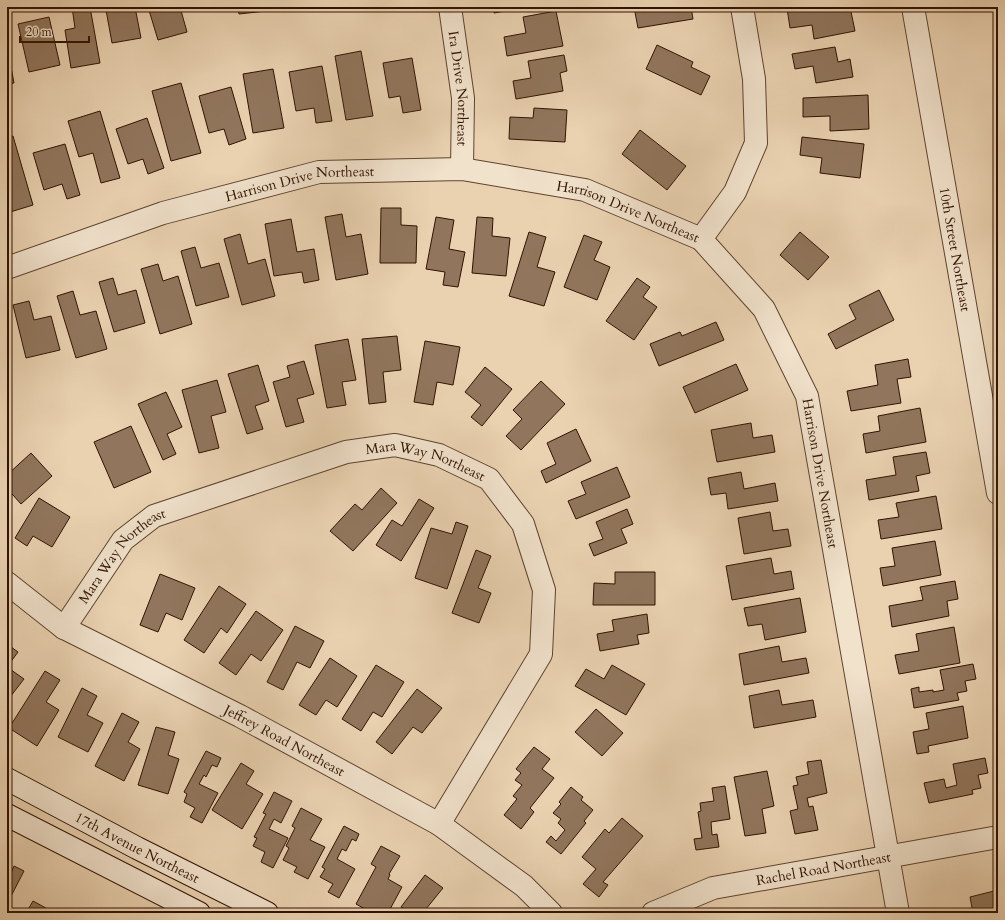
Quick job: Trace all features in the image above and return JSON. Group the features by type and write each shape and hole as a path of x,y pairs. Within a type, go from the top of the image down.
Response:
{"street":[{"name":"Ira Drive Northeast","path":"450,7 463,98 462,169"},
{"path":"700,239 735,192 756,143 754,79 742,7"},
{"name":"10th Street Northeast","path":"913,7 998,493"},
{"name":"Harrison Drive Northeast","path":"7,268 163,213 319,172 462,169 585,190 700,239 764,309 807,396 898,913"},
{"name":"Mara Way Northeast","path":"64,628 123,540 154,516 346,452 395,445 439,455 489,479 523,524 544,590 541,654 438,824"},
{"name":"Jeffrey Road Northeast","path":"7,583 64,628 240,716 438,824 524,886 551,913"},
{"name":"17th Avenue Northeast","path":"7,779 137,848 267,913"},
{"path":"7,815 199,913"},
{"name":"Rachel Road Northeast","path":"653,913 713,888 998,837"}],"building":[{"path":"72,7 90,7 100,63 71,68 65,30 75,28"},
{"path":"118,7 135,7 141,38 112,43 106,10"},
{"path":"148,7 180,7 187,32 158,40"},
{"path":"238,7 266,7 266,11 239,14"},
{"path":"493,7 528,7 494,13"},
{"path":"634,7 691,7 693,19 638,28"},
{"path":"850,7 855,31 814,39 812,25 790,28 787,8"},
{"path":"556,11 563,46 507,56 504,37 526,33 523,17"},
{"path":"49,17 60,65 29,72 18,24"},
{"path":"657,45 693,62 691,67 710,76 701,95 646,69"},
{"path":"7,46 14,83 7,84"},
{"path":"835,47 838,62 850,59 853,77 816,83 813,66 795,69 792,54"},
{"path":"361,51 373,116 346,120 335,56"},
{"path":"564,55 567,71 560,73 563,91 516,99 513,81 531,78 528,61"},
{"path":"412,58 421,110 403,113 400,96 389,98 383,63"},
{"path":"322,66 332,121 316,123 314,108 296,111 289,72"},
{"path":"273,69 284,128 253,133 243,74"},
{"path":"181,83 201,153 171,161 152,91"},
{"path":"231,87 246,139 229,145 224,129 209,133 199,96"},
{"path":"868,95 869,129 830,131 830,116 803,117 803,98"},
{"path":"534,108 567,110 565,142 509,139 510,117 533,118"},
{"path":"100,111 120,178 101,183 93,153 79,157 68,121"},
{"path":"147,118 164,168 148,174 143,159 128,164 116,129"},
{"path":"640,130 686,166 667,190 622,154"},
{"path":"13,136 33,205 7,213 7,137"},
{"path":"802,137 864,144 860,178 820,173 822,158 800,155"},
{"path":"65,144 80,195 67,199 62,184 44,190 33,153"},
{"path":"381,208 401,208 401,225 417,226 416,263 380,263"},
{"path":"342,214 346,237 361,234 368,274 336,280 325,217"},
{"path":"436,217 454,220 449,249 465,252 458,287 443,285 445,272 426,269"},
{"path":"477,217 493,218 492,236 510,238 506,276 472,273"},
{"path":"291,219 297,252 314,249 319,280 304,283 302,272 274,276 265,224"},
{"path":"529,232 546,237 537,267 555,272 544,306 509,296"},
{"path":"800,232 829,257 808,280 780,255"},
{"path":"240,234 248,264 265,259 275,296 242,305 224,239"},
{"path":"584,235 602,242 594,260 610,267 597,300 564,287"},
{"path":"195,247 201,268 219,263 229,297 196,306 181,251"},
{"path":"158,264 163,281 178,276 192,324 160,334 141,269"},
{"path":"113,278 118,295 136,290 145,323 114,332 99,282"},
{"path":"637,278 650,287 643,297 657,307 634,340 606,321"},
{"path":"879,290 894,320 836,349 828,334 856,319 849,305"},
{"path":"73,291 80,315 96,311 107,349 76,358 57,296"},
{"path":"29,301 34,320 51,316 60,350 26,358 13,305"},
{"path":"716,322 724,340 659,366 650,344 680,332 682,336"},
{"path":"397,336 401,370 383,372 386,402 369,404 362,339"},
{"path":"348,339 356,380 342,382 346,405 327,408 315,345"},
{"path":"425,341 460,347 453,385 437,382 433,405 414,402"},
{"path":"908,359 911,377 897,379 901,403 851,411 847,391 878,385 875,365"},
{"path":"304,361 314,394 297,399 304,422 286,427 273,382 290,377 287,366"},
{"path":"736,364 748,390 695,413 683,387"},
{"path":"258,365 269,401 255,406 263,429 247,434 228,374"},
{"path":"485,367 512,389 482,426 471,417 481,405 465,392"},
{"path":"217,380 226,412 211,416 219,448 199,453 182,390"},
{"path":"541,381 565,404 521,450 506,436 522,419 513,410"},
{"path":"166,392 182,427 167,434 176,454 163,460 138,404"},
{"path":"920,408 926,442 866,453 863,434 880,431 878,416"},
{"path":"751,423 753,438 772,435 775,452 717,462 711,430"},
{"path":"131,426 151,472 114,488 94,442"},
{"path":"576,429 591,461 546,483 541,471 556,464 547,443"},
{"path":"926,452 930,473 916,476 919,491 869,500 866,480 896,475 893,457"},
{"path":"31,453 52,476 21,504 12,494 7,499 7,475"},
{"path":"617,467 630,497 576,519 568,501 586,494 581,482"},
{"path":"741,472 744,489 775,483 778,501 728,509 726,493 711,495 708,478"},
{"path":"381,488 397,503 353,551 330,531 355,504 362,510"},
{"path":"936,496 942,529 881,539 878,520 899,517 896,503"},
{"path":"39,498 70,517 52,547 33,536 27,546 15,538"},
{"path":"419,499 434,508 401,561 376,545 392,520 402,526"},
{"path":"627,509 633,524 621,529 627,543 594,556 589,544 603,539 596,522"},
{"path":"770,512 773,531 788,529 791,546 744,554 738,518"},
{"path":"456,522 468,526 447,589 415,578 431,528 452,534"},
{"path":"935,541 941,575 883,586 880,568 895,566 892,548"},
{"path":"476,550 491,556 478,588 491,593 479,623 452,613"},
{"path":"771,558 774,574 791,571 794,589 732,600 726,566"},
{"path":"615,572 655,572 655,605 593,605 594,583 615,584"},
{"path":"160,574 195,588 182,620 166,613 158,632 140,625"},
{"path":"955,581 958,599 947,601 949,616 892,627 889,606 923,600 920,587"},
{"path":"219,586 246,604 227,633 221,628 204,653 184,640"},
{"path":"800,598 806,632 765,640 762,624 748,626 744,608"},
{"path":"256,611 283,630 261,661 251,654 236,675 219,663"},
{"path":"647,614 649,633 637,635 639,644 600,651 597,634 614,631 612,620"},
{"path":"295,626 324,641 310,668 297,662 283,690 267,682"},
{"path":"954,627 960,663 899,674 895,655 919,651 916,634"},
{"path":"7,644 18,652 7,667"},
{"path":"779,646 782,662 806,658 809,673 744,685 739,654"},
{"path":"330,658 357,676 337,707 326,700 316,715 299,705"},
{"path":"973,664 976,679 965,681 967,691 957,693 959,700 914,708 911,689 919,687 919,692 944,690 940,670"},
{"path":"376,665 404,682 382,717 373,712 361,731 342,719"},
{"path":"612,665 645,684 626,715 575,686 586,669 604,679"},
{"path":"7,667 24,679 7,701"},
{"path":"45,671 60,680 46,702 59,710 37,746 9,728"},
{"path":"82,688 97,696 87,715 103,723 88,752 58,737"},
{"path":"417,689 442,708 422,733 413,727 392,754 376,742"},
{"path":"779,690 782,705 813,700 816,717 754,728 749,696"},
{"path":"963,706 968,738 928,746 929,752 917,754 913,732 929,729 926,713"},
{"path":"596,709 623,733 602,756 575,732"},
{"path":"122,713 139,722 128,742 140,749 124,781 95,766"},
{"path":"156,727 175,732 168,755 179,759 168,794 138,785"},
{"path":"534,747 550,759 542,769 554,778 530,808 534,812 521,829 504,815 517,799 513,796 522,785 515,780 521,773 516,769"},
{"path":"206,751 221,758 217,767 212,765 206,777 204,775 199,784 218,793 202,823 190,817 195,808 184,802 187,794 184,792"},
{"path":"985,758 988,773 978,775 981,788 972,790 973,794 929,803 924,783 944,779 946,788 957,785 953,764"},
{"path":"821,760 827,793 807,798 809,807 813,806 818,830 795,834 790,811 798,809 793,786 798,785 796,777 809,774 807,762"},
{"path":"241,763 254,771 246,784 263,794 242,829 212,810"},
{"path":"767,771 774,806 762,809 766,833 745,836 734,777"},
{"path":"725,786 730,819 711,822 712,835 717,834 719,847 696,850 694,839 702,838 698,812 701,811 700,803 714,801 712,788"},
{"path":"571,787 583,797 581,800 593,810 584,821 586,823 561,854 546,842 551,836 556,841 565,830 558,823 561,819 553,813 561,804 559,802"},
{"path":"274,792 292,801 281,823 274,819 269,829 288,838 273,868 261,862 265,852 253,846 257,838 254,837 266,814 263,813"},
{"path":"301,808 322,819 310,840 325,847 308,879 294,872 297,867 283,860 289,848 286,846 295,828 292,826"},
{"path":"622,818 643,836 603,882 608,885 599,897 583,884 596,869 582,857 605,829 609,833"},
{"path":"344,826 359,834 356,841 352,839 346,851 342,849 337,859 355,869 339,898 328,892 333,884 320,877 325,869 322,867"},
{"path":"381,846 400,856 389,874 388,879 402,887 388,913 372,913 356,904 376,867 371,864"},
{"path":"14,866 24,871 7,904 7,872 11,873"},
{"path":"425,875 443,888 426,909 431,913 401,913 404,909 401,907"},
{"path":"998,890 998,905 995,905 997,913 973,913 970,897"},
{"path":"33,901 55,913 26,913"}]}
